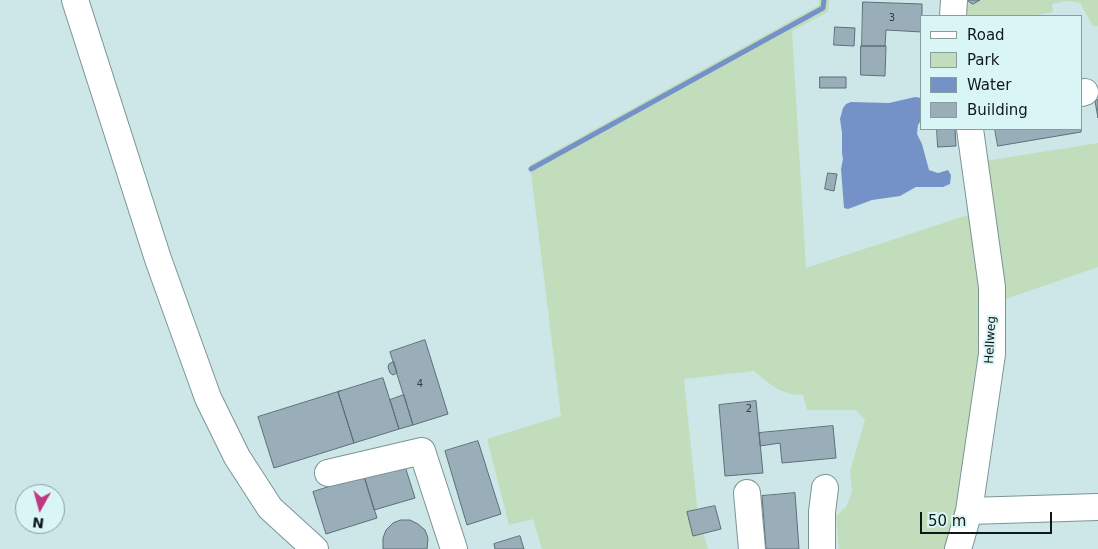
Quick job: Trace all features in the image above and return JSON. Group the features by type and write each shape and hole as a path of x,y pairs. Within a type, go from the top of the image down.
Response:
{"street":[{"path":"75,0 158,259 208,398 237,457 270,508 315,549"},
{"path":"954,0 954,15"},
{"name":"Hellweg","path":"958,549 969,512 992,354 992,287 970,130"},
{"path":"328,473 422,451 454,549"},
{"path":"822,549 822,512 825,488"},
{"path":"747,493 752,549"},
{"path":"969,512 1098,507"}],"green space":[{"path":"819,0 829,0 828,12 792,31 806,268 971,214 980,279 982,347 970,435 948,549 839,549 836,516 846,507 852,492 850,471 865,420 856,410 807,410 803,395 782,391 754,371 684,379 698,516 708,549 542,549 533,519 509,525 487,439 561,416 530,165 819,5"},
{"path":"958,0 1098,0 1098,26 1093,26 1080,3 1067,1 1052,4 1053,12 1037,15 958,15"},
{"path":"1098,143 1098,267 1003,300 985,161"}],"water":[{"path":"915,97 920,98 920,122 917,134 922,144 929,170 938,173 948,170 951,175 950,184 943,187 916,187 900,196 872,200 848,209 844,208 840,119 843,108 851,102 889,103"}],"building":[{"path":"967,0 980,0 973,4"},
{"path":"863,2 922,4 920,32 886,30 885,46 862,46"},
{"path":"835,27 855,28 854,46 834,45"},
{"path":"861,46 886,46 885,76 861,75"},
{"path":"820,77 846,77 846,88 820,88"},
{"path":"1098,100 1098,118 1095,101"},
{"path":"937,130 955,130 956,146 938,147"},
{"path":"995,130 1081,130 1081,132 998,146"},
{"path":"828,173 837,174 834,191 825,189"},
{"path":"425,340 448,414 413,425 390,352"},
{"path":"394,362 397,373 393,375 388,367 389,364"},
{"path":"383,378 399,429 354,443 338,392"},
{"path":"340,391 338,392 354,443 274,468 258,417"},
{"path":"404,395 413,425 399,429 390,400"},
{"path":"756,401 763,473 725,476 719,405"},
{"path":"833,426 836,458 782,463 780,443 760,446 759,433"},
{"path":"478,441 501,514 467,525 445,451"},
{"path":"404,463 415,498 374,510 364,476"},
{"path":"364,476 377,518 326,534 313,492"},
{"path":"795,493 799,549 766,549 762,496"},
{"path":"715,506 721,529 693,536 687,512"},
{"path":"401,520 410,520 425,530 428,538 427,549 383,549 383,538 386,530 393,523"},
{"path":"520,536 524,549 495,549 494,544"}],"waterway":[{"path":"531,169 823,8 824,0"}]}
